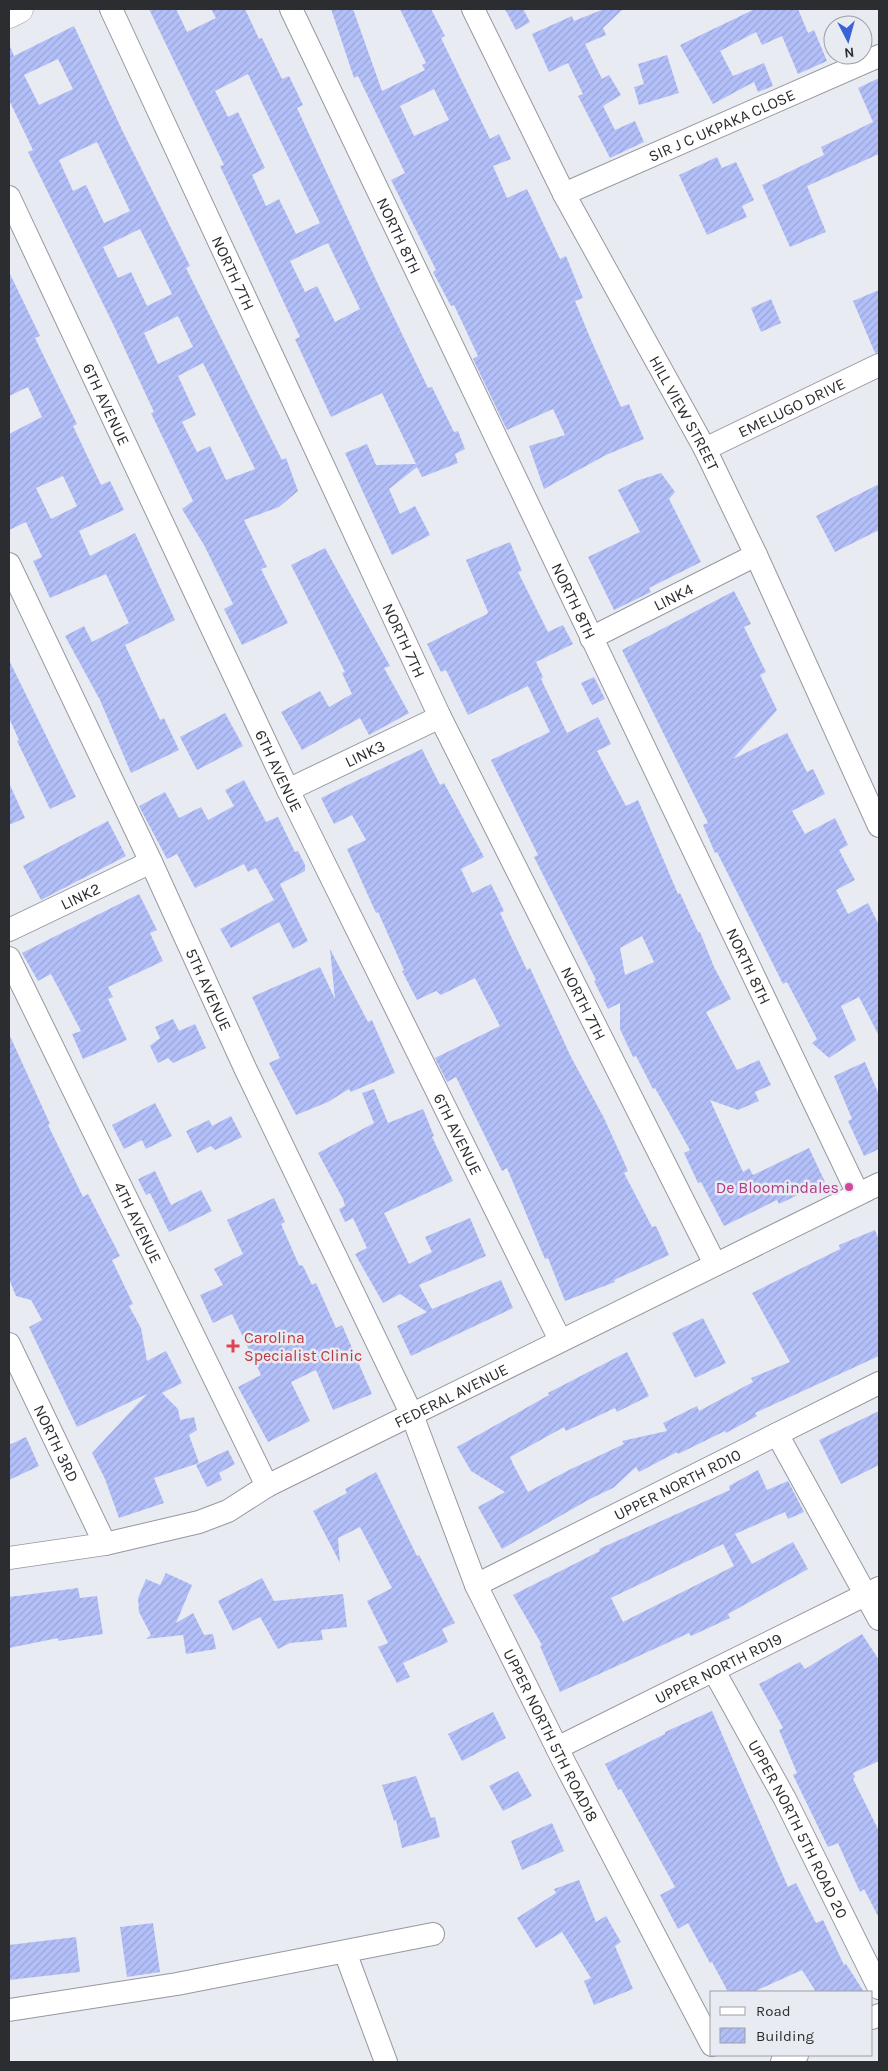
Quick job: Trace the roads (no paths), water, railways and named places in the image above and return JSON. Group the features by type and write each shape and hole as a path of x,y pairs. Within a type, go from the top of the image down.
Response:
{"main road":[{"path":"9,14 19,9"}],"street":[{"name":"NORTH 7TH","path":"111,9 440,717 715,1264"},
{"name":"NORTH 8TH","path":"291,9 858,1194"},
{"name":"HILL VIEW STREET","path":"473,9 564,194 705,449 756,555 879,826"},
{"name":"SIR J C UKPAKA CLOSE","path":"564,194 879,56"},
{"name":"6TH AVENUE","path":"9,197 288,790 560,1340"},
{"name":"EMELUGO DRIVE","path":"705,449 879,365"},
{"name":"LINK4","path":"591,638 756,555"},
{"name":"5TH AVENUE","path":"9,564 152,862 245,1068 412,1415"},
{"name":"LINK3","path":"288,790 440,717"},
{"name":"LINK2","path":"9,930 152,862"},
{"name":"4TH AVENUE","path":"9,958 267,1486"},
{"name":"FEDERAL AVENUE","path":"9,1558 105,1544 199,1522 228,1510 267,1486 879,1184"},
{"name":"NORTH 3RD","path":"9,1344 105,1544"},
{"name":"UPPER NORTH RD10","path":"476,1585 879,1383"},
{"name":"UPPER NORTH 5TH ROAD18","path":"412,1415 476,1585 557,1748 710,2041"},
{"path":"777,1434 873,1591 879,1619"},
{"name":"UPPER NORTH RD19","path":"557,1748 873,1591"},
{"name":"UPPER NORTH 5TH ROAD 20","path":"714,1671 785,1799 879,1988"},
{"path":"9,2010 177,1984 433,1934"},
{"path":"345,1952 386,2062"},
{"path":"782,2062 795,2056"}],"place":[{"name":"De Bloomindales","path":"849,1187"},
{"name":"Carolina Specialist Clinic","path":"233,1346"}]}
